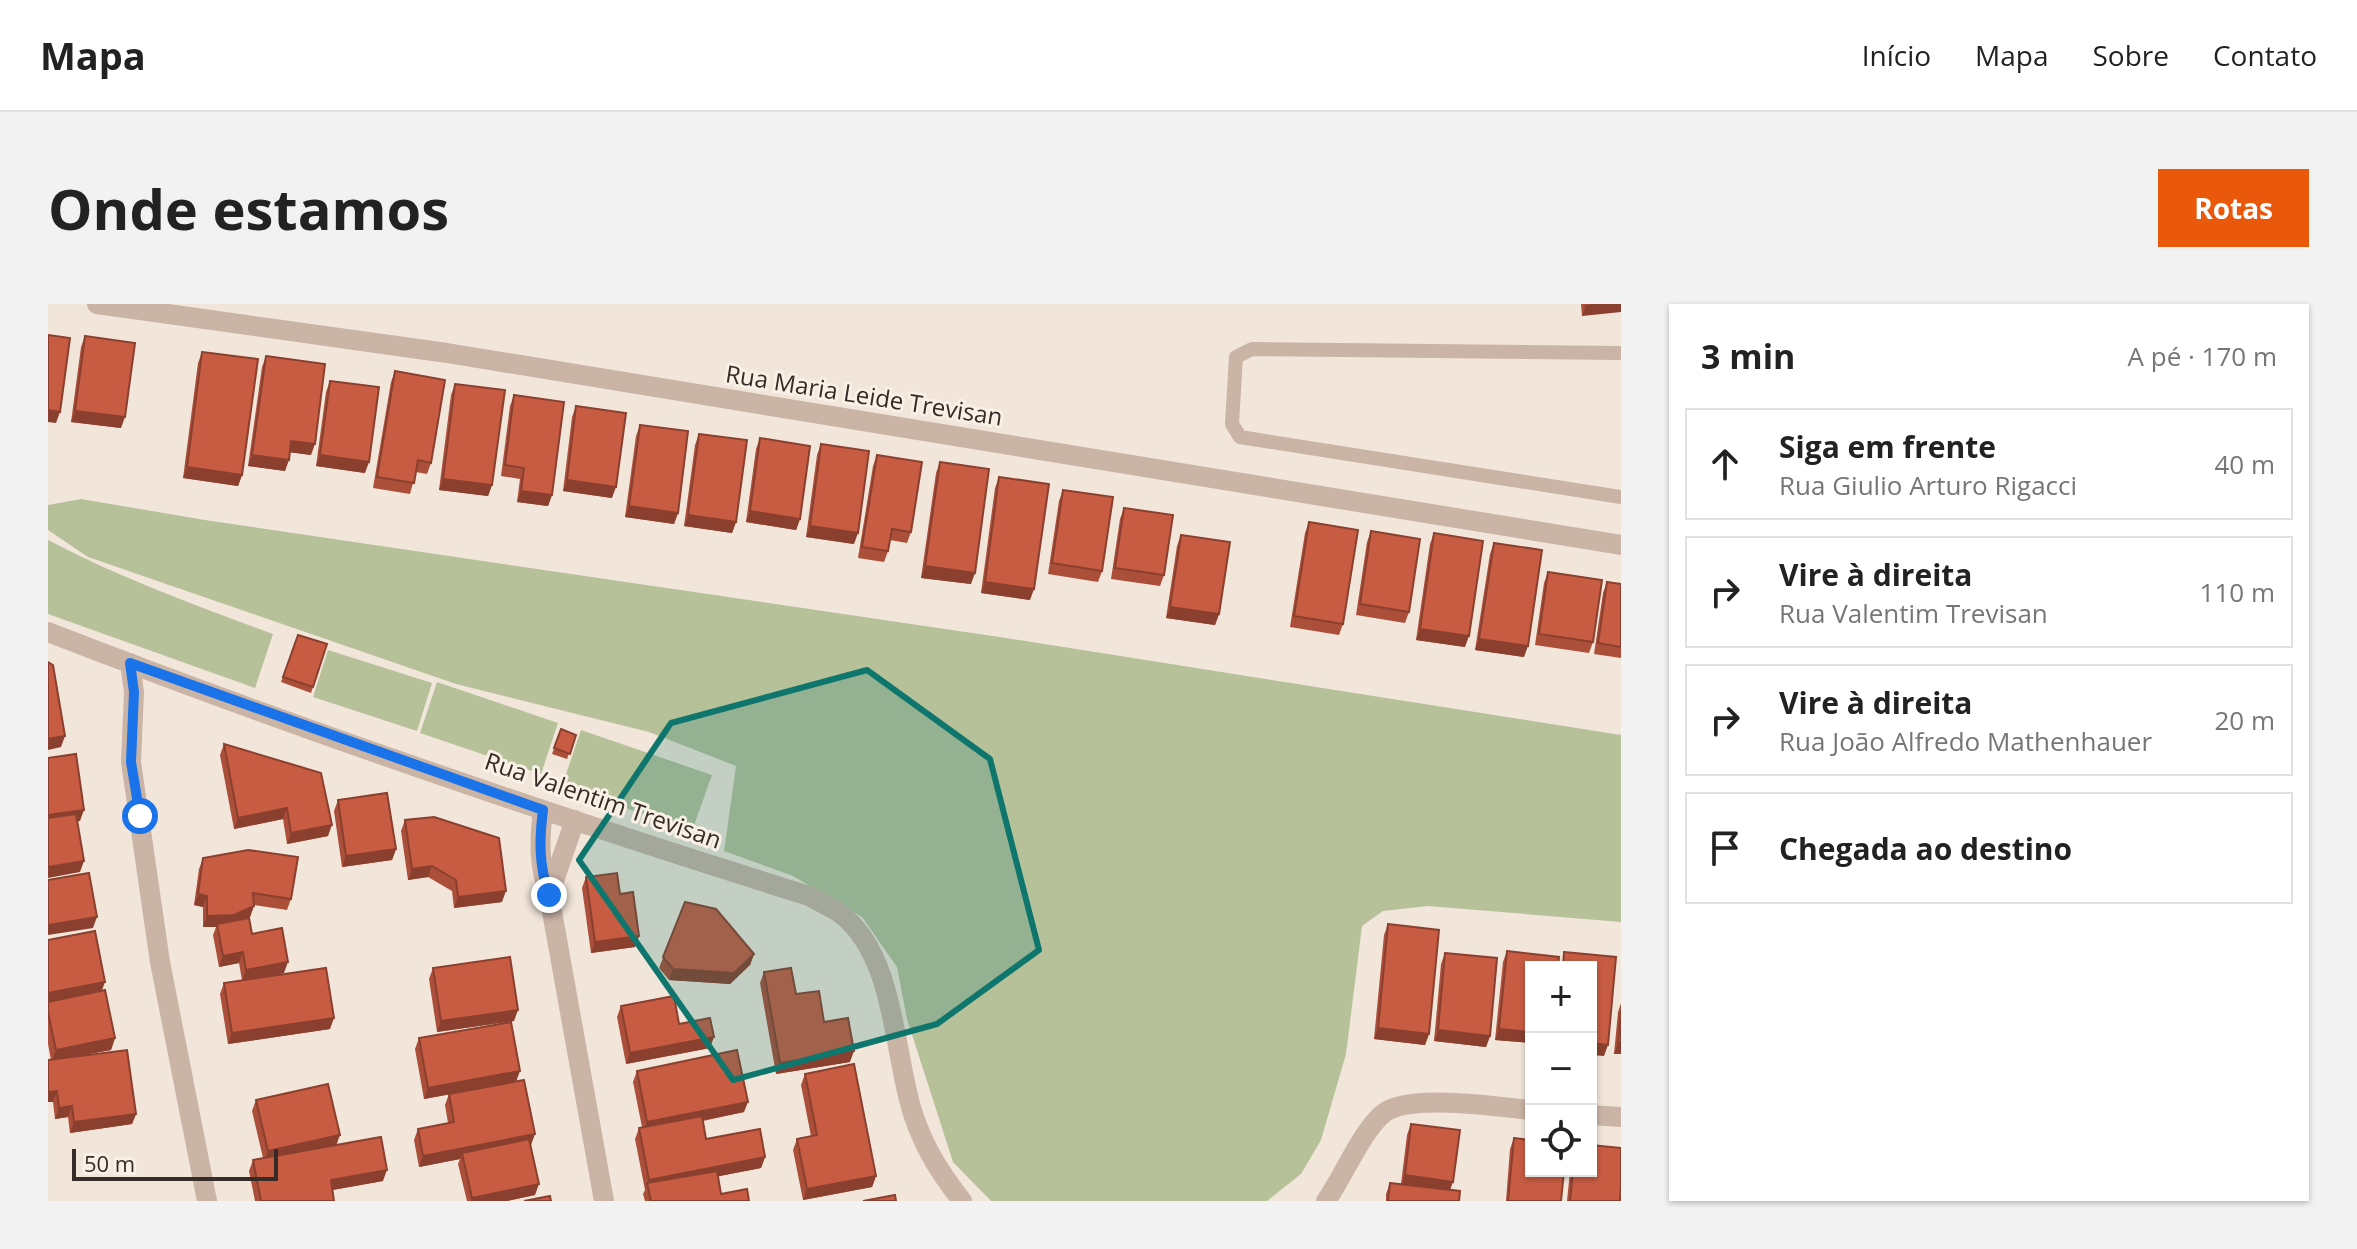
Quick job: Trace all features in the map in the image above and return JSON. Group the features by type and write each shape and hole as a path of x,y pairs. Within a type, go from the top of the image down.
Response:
{"street":[{"name":"Rua Maria Leide Trevisan","path":"97,304 447,353 1621,545"},
{"name":"Rua Valentim Trevisan","path":"48,632 543,810 809,896 842,915 869,948 889,996 913,1116 934,1165 962,1201"},
{"path":"130,663 134,692 131,762 160,962 207,1201"},
{"path":"543,810 541,871 549,895 604,1201"},
{"path":"549,895 575,820"},
{"path":"1326,1201 1372,1126 1384,1112 1400,1105 1427,1102 1525,1110"},
{"path":"1597,1115 1621,1117"}],"lane":[{"path":"1621,353 1252,349 1236,357 1232,424 1240,437 1621,497"}],"highlighted area":[{"path":"867,670 990,759 1039,950 937,1024 733,1080 579,860 671,723"}],"green space":[{"path":"81,499 1006,638 1621,735 1621,922 1428,906 1383,911 1362,926 1346,1054 1321,1140 1301,1174 1267,1201 991,1201 953,1162 907,1019 897,967 862,917 793,876 724,851 736,766 649,732 456,684 88,557 48,530 48,505"},
{"path":"48,540 131,579 273,634 255,688 48,614"},
{"path":"328,650 432,683 417,731 313,697"},
{"path":"437,682 558,723 541,774 420,733"},
{"path":"581,730 712,775 692,831 562,786"}],"building":[{"path":"48,335 70,338 60,412 48,410"},
{"path":"85,336 135,343 125,417 75,411"},
{"path":"202,352 258,359 242,475 187,467"},
{"path":"266,356 325,364 315,444 291,441 289,460 252,455"},
{"path":"395,371 445,380 431,463 418,460 414,483 377,477"},
{"path":"330,381 379,387 369,462 320,455"},
{"path":"455,384 505,390 492,485 443,479"},
{"path":"514,395 564,402 552,495 521,491 524,468 505,465"},
{"path":"576,406 626,413 616,487 567,480"},
{"path":"640,425 688,431 678,513 629,506"},
{"path":"699,434 747,440 736,522 688,515"},
{"path":"760,438 810,446 800,519 750,511"},
{"path":"821,444 869,451 858,533 810,526"},
{"path":"877,455 922,462 911,532 892,529 888,551 862,547"},
{"path":"940,462 989,469 975,573 925,566"},
{"path":"999,477 1049,484 1034,589 985,582"},
{"path":"1063,490 1113,497 1102,571 1052,563"},
{"path":"1124,508 1173,515 1164,575 1115,568"},
{"path":"1309,522 1358,530 1343,624 1294,616"},
{"path":"1371,531 1420,539 1409,612 1360,604"},
{"path":"1434,533 1483,541 1469,636 1420,629"},
{"path":"1181,535 1230,542 1219,614 1170,607"},
{"path":"1494,543 1542,550 1528,646 1479,639"},
{"path":"1548,572 1602,580 1593,642 1539,634"},
{"path":"1607,582 1621,584 1621,647 1598,643"},
{"path":"298,635 327,644 313,687 283,677"},
{"path":"48,662 53,665 65,736 48,739"},
{"path":"561,729 576,735 570,754 554,748"},
{"path":"224,744 321,773 332,825 291,833 287,808 238,818"},
{"path":"76,754 84,810 48,815 48,758"},
{"path":"387,793 396,849 346,856 338,800"},
{"path":"76,814 84,861 48,867 48,818"},
{"path":"434,817 499,838 506,891 458,897 456,880 432,866 412,869 405,820"},
{"path":"248,850 298,857 291,899 253,893 254,906 234,915 207,916 207,896 198,894 203,858"},
{"path":"89,873 97,917 48,925 48,880"},
{"path":"617,873 620,894 633,892 639,936 595,942 586,877"},
{"path":"685,902 716,909 754,954 734,973 673,969 663,957"},
{"path":"249,918 252,934 282,928 288,962 246,970 243,952 223,956 217,924"},
{"path":"1388,924 1439,930 1429,1034 1378,1028"},
{"path":"95,931 105,982 48,993 48,940"},
{"path":"1507,951 1559,957 1559,961 1525,961 1525,1031 1499,1029"},
{"path":"1564,952 1616,957 1608,1045 1597,1044 1597,961 1563,961"},
{"path":"1445,953 1497,958 1490,1036 1438,1030"},
{"path":"510,957 518,1010 441,1021 433,968"},
{"path":"326,968 334,1018 232,1033 224,983"},
{"path":"791,968 796,994 819,991 824,1022 848,1018 854,1051 780,1063 764,972"},
{"path":"105,990 115,1038 56,1050 48,1002"},
{"path":"674,996 679,1024 710,1018 714,1037 630,1053 621,1006"},
{"path":"1621,1011 1621,1043 1618,1043"},
{"path":"511,1022 520,1071 428,1088 419,1038"},
{"path":"127,1050 136,1114 74,1122 72,1106 59,1108 57,1091 48,1092 48,1060"},
{"path":"737,1050 748,1102 647,1122 637,1071"},
{"path":"854,1064 876,1176 807,1189 797,1139 817,1135 805,1074"},
{"path":"524,1080 535,1134 423,1156 418,1129 454,1122 449,1094"},
{"path":"328,1084 340,1135 268,1151 256,1100"},
{"path":"702,1116 706,1139 760,1129 765,1157 649,1180 639,1128"},
{"path":"1411,1124 1460,1130 1453,1182 1405,1175"},
{"path":"381,1137 387,1170 331,1180 334,1201 261,1201 253,1160"},
{"path":"1514,1138 1525,1139 1525,1177 1563,1177 1561,1201 1508,1201"},
{"path":"529,1139 539,1184 472,1198 462,1153"},
{"path":"1597,1146 1621,1148 1620,1201 1570,1201 1572,1177 1597,1177"},
{"path":"717,1171 721,1194 747,1189 749,1201 651,1201 647,1183"},
{"path":"1390,1183 1460,1191 1459,1201 1388,1201"},
{"path":"895,1195 896,1201 863,1201"},
{"path":"550,1196 551,1201 524,1201"}],"route":[{"path":"140,816 131,762 134,692 130,663 543,810 541,871 549,895"}]}
